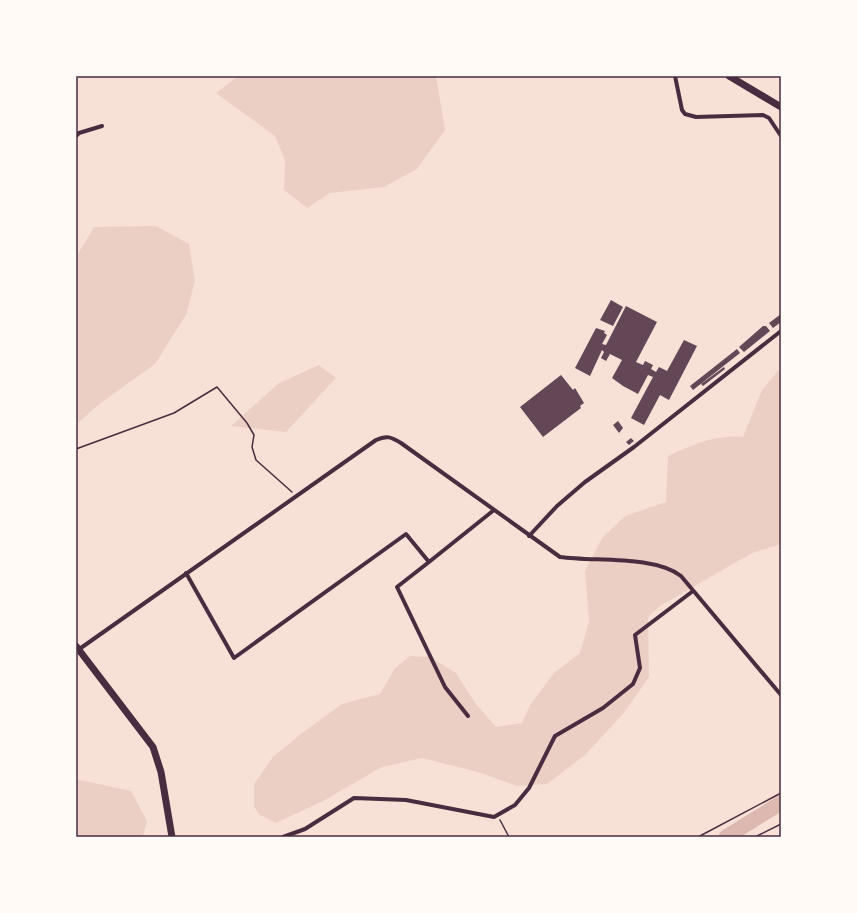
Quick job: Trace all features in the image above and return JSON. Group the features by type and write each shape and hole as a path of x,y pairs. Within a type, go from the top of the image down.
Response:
{"main road":[{"path":"729,76 781,106"},
{"path":"77,648 153,747 161,772 172,837"}],"street":[{"path":"676,76 682,110 685,114 696,116 763,115 769,118 781,136"},
{"path":"76,136 79,132 102,126"},
{"path":"529,536 557,506 585,482 634,447 781,331"},
{"path":"77,648 376,440 384,436 390,437 401,443 560,557 581,560 645,563 673,570 681,576 694,591 781,695"},
{"path":"468,716 445,687 397,587 494,510"},
{"path":"186,573 234,658 406,534 429,562"},
{"path":"283,837 305,829 354,798 406,800 494,817 515,805 529,788 555,736 603,708 632,684 640,668 635,635 694,591"}],"path":[{"path":"76,449 174,413 217,387 254,435 252,447 256,460 297,496"},
{"path":"698,837 781,793"},
{"path":"497,815 509,837"},
{"path":"755,837 781,824"}],"shaded area":[{"path":"238,76 436,76 445,130 417,169 384,187 330,193 307,208 284,190 285,160 275,136 216,93"},
{"path":"156,226 189,244 195,281 186,315 155,364 98,405 76,425 76,257 94,227"},
{"path":"319,365 336,378 286,432 231,426 279,383"},
{"path":"781,367 781,544 752,553 660,606 648,617 649,677 623,714 585,755 547,784 517,786 478,772 422,758 382,767 323,801 276,823 260,815 254,807 254,784 273,757 302,733 342,704 380,694 395,668 410,656 430,657 456,673 476,704 496,727 522,723 530,705 554,673 580,653 589,621 585,571 602,538 625,516 666,502 668,456 704,441 723,437 743,437 762,390"},
{"path":"76,779 131,791 147,821 143,836 76,837"}],"building":[{"path":"611,300 623,307 613,326 600,320"},
{"path":"626,306 657,322 636,362 643,365 645,361 653,365 651,369 656,372 659,367 667,371 684,340 697,346 669,400 660,395 644,425 631,418 653,377 648,375 638,394 612,378 622,360 610,354 606,361 601,358 604,352 602,350 590,376 575,368 596,328 605,331 604,333 607,335 602,344 606,345"},
{"path":"781,314 781,322 773,328 769,323"},
{"path":"763,326 766,326 770,331 744,352 739,347"},
{"path":"737,349 740,353 693,390 690,386"},
{"path":"724,367 725,369 703,386 701,384"},
{"path":"561,375 573,390 575,388 584,403 580,406 581,408 543,437 520,407"},
{"path":"618,421 623,428 619,433 613,425"},
{"path":"631,438 634,441 629,445 626,442"}],"waterway":[{"path":"726,837 781,803"}]}
